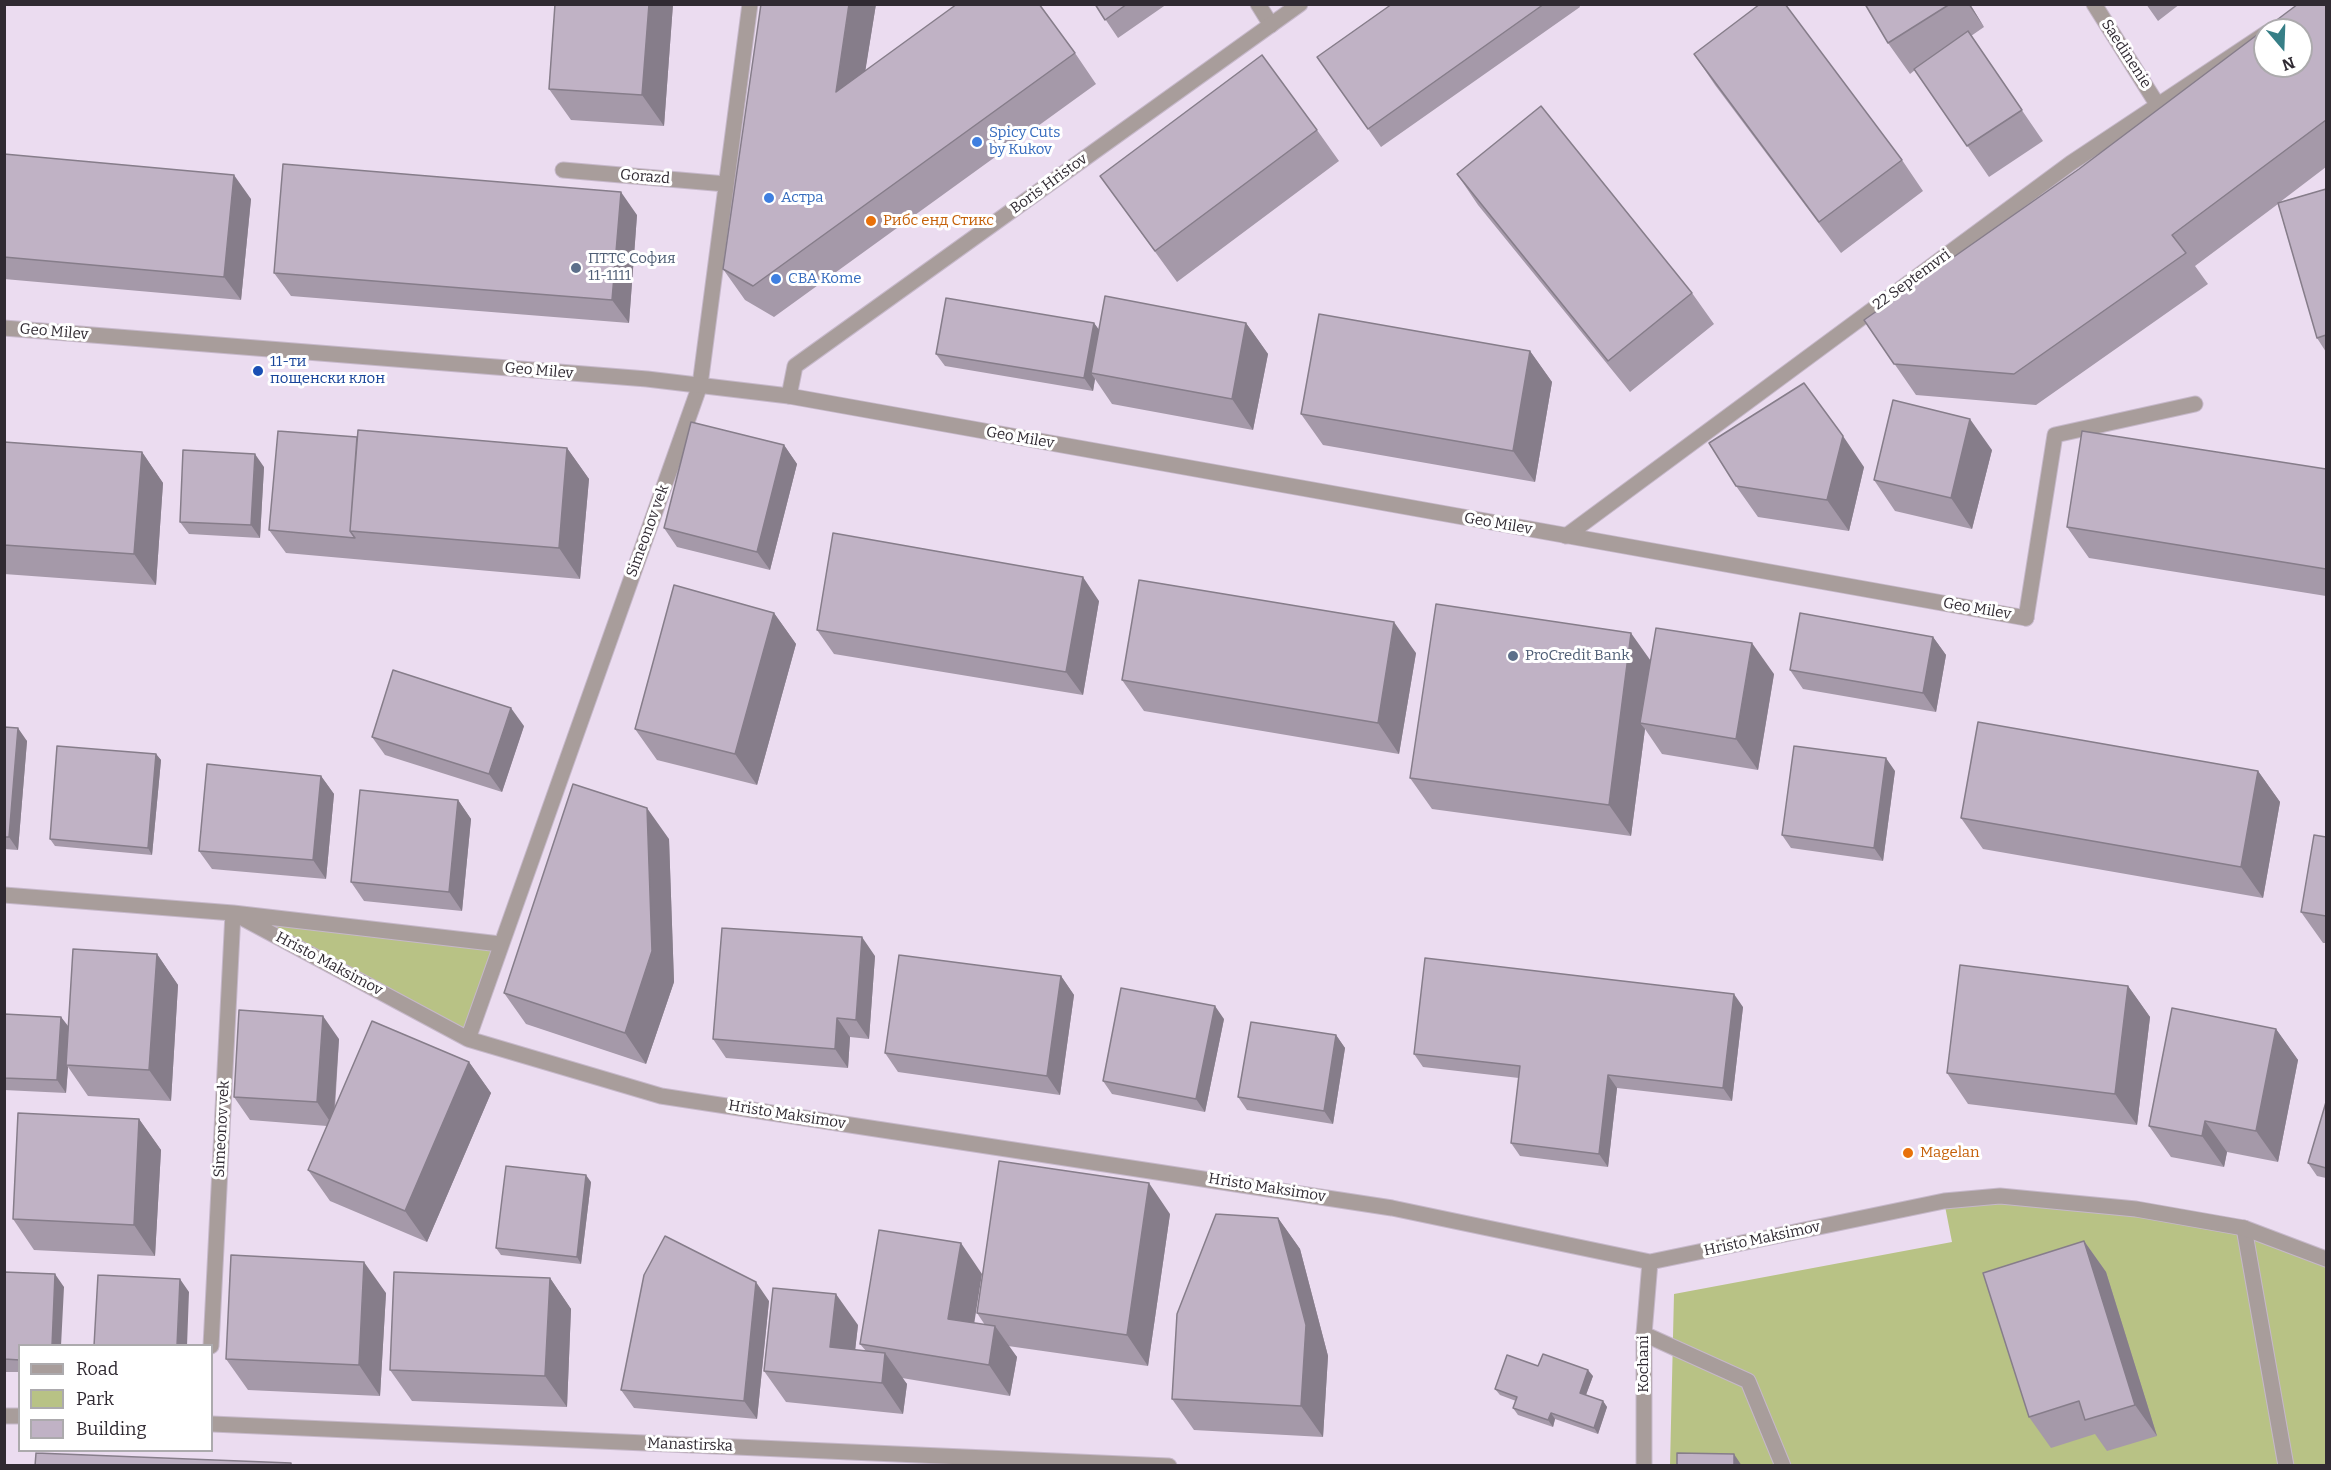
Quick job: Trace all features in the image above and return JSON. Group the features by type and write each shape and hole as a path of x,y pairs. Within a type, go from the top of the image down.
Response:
{"street":[{"name":"Simeonov vek","path":"468,1039 700,385 750,4"},
{"path":"1258,4 1271,25"},
{"name":"Boris Hristov","path":"789,396 795,366 1300,4"},
{"name":"Saedinenie","path":"2094,4 2157,104"},
{"name":"22 Septemvri","path":"1566,536 2071,163 2253,42"},
{"name":"Gorazd","path":"563,170 726,184"},
{"name":"Geo Milev","path":"4,328 700,385 789,396 2026,618 2055,435 2195,404"},
{"name":"Hristo Maksimov","path":"4,895 233,913 500,944"},
{"name":"Simeonov vek","path":"211,1344 233,913"},
{"name":"Hristo Maksimov","path":"233,913 468,1039 661,1096 1392,1208 1650,1263 1944,1201 2001,1196 2136,1209 2244,1228 2326,1259"},
{"path":"2244,1228 2286,1466"},
{"name":"Kochani","path":"1644,1466 1644,1334 1650,1263"},
{"path":"1644,1334 1748,1381 1783,1466"},
{"name":"Manastirska","path":"213,1424 1000,1462 1169,1466"}],"green space":[{"path":"233,913 500,944 468,1039"},
{"path":"2000,1196 2244,1228 2326,1259 2326,1465 1670,1466 1674,1294 1952,1242 1944,1201"}],"building":[{"path":"555,4 649,4 642,95 549,89"},
{"path":"761,4 849,4 836,92 957,4 1039,4 1075,53 753,286 723,269"},
{"path":"1095,4 1127,4 1105,20"},
{"path":"1392,4 1544,4 1368,129 1317,57"},
{"path":"1760,4 1785,4 1902,160 1819,222 1694,54"},
{"path":"1865,4 1950,4 1888,43"},
{"path":"2298,4 2326,4 2326,120 2172,235 2186,253 2014,374 1894,364 1864,320 2079,169 2253,38 2253,78 2313,78 2313,18 2279,18"},
{"path":"1968,31 2022,110 1967,146 1914,69"},
{"path":"1262,55 1317,130 1155,251 1100,176"},
{"path":"1541,106 1692,293 1608,361 1457,174"},
{"path":"4,154 234,175 224,277 4,257"},
{"path":"283,164 621,192 612,300 274,273"},
{"path":"2326,189 2326,335 2317,338 2278,203"},
{"path":"1105,296 1246,323 1232,399 1091,373"},
{"path":"946,298 1094,323 1084,378 936,354"},
{"path":"1319,314 1530,351 1513,451 1301,414"},
{"path":"1804,383 1843,436 1827,500 1736,486 1709,443"},
{"path":"1893,400 1970,419 1951,498 1874,480"},
{"path":"691,422 784,445 757,552 664,528"},
{"path":"358,430 567,448 559,548 350,531"},
{"path":"278,431 357,437 350,531 355,538 269,530"},
{"path":"2082,431 2326,469 2326,569 2067,527"},
{"path":"4,442 142,452 134,554 4,545"},
{"path":"183,450 255,454 251,525 180,522"},
{"path":"833,533 1083,577 1066,672 817,630"},
{"path":"1139,580 1394,622 1378,723 1122,680"},
{"path":"674,585 774,613 735,754 635,729"},
{"path":"1436,604 1631,633 1609,805 1410,778"},
{"path":"1800,613 1933,637 1923,693 1790,670"},
{"path":"1656,628 1752,643 1736,739 1640,723"},
{"path":"393,670 511,708 489,774 372,737"},
{"path":"1978,722 2258,771 2241,867 1961,818"},
{"path":"4,727 18,728 9,837 4,837"},
{"path":"57,746 156,754 148,848 50,839"},
{"path":"1794,746 1886,758 1874,848 1782,835"},
{"path":"207,764 321,776 313,860 199,851"},
{"path":"573,784 647,808 652,951 625,1033 504,993"},
{"path":"360,790 458,800 449,892 351,882"},
{"path":"2314,835 2326,837 2326,916 2301,912"},
{"path":"722,928 862,937 856,1020 837,1018 835,1049 713,1039"},
{"path":"73,949 157,954 149,1070 66,1065"},
{"path":"899,955 1061,976 1047,1076 885,1053"},
{"path":"1425,958 1734,994 1723,1088 1608,1075 1599,1154 1511,1143 1520,1066 1414,1054"},
{"path":"1960,965 2128,986 2115,1094 1947,1073"},
{"path":"1121,988 1215,1006 1196,1099 1103,1081"},
{"path":"2172,1008 2276,1029 2256,1131 2205,1121 2202,1136 2149,1126"},
{"path":"239,1010 323,1016 317,1102 234,1097"},
{"path":"4,1014 61,1017 57,1080 4,1078"},
{"path":"372,1021 469,1062 405,1211 308,1170"},
{"path":"1251,1022 1336,1035 1324,1111 1238,1097"},
{"path":"2326,1102 2326,1168 2308,1163"},
{"path":"18,1113 139,1119 134,1225 13,1219"},
{"path":"999,1161 1149,1183 1127,1335 977,1313"},
{"path":"506,1166 586,1175 577,1257 496,1248"},
{"path":"1216,1214 1278,1218 1306,1325 1301,1406 1172,1399 1177,1314"},
{"path":"879,1230 961,1243 948,1319 995,1326 989,1365 860,1344"},
{"path":"665,1236 756,1282 744,1401 621,1390 644,1275"},
{"path":"2084,1241 2135,1405 2085,1420 2079,1401 2029,1417 1983,1273"},
{"path":"231,1255 364,1262 359,1365 226,1359"},
{"path":"4,1272 55,1274 52,1344 18,1344 18,1360 4,1359"},
{"path":"394,1272 550,1278 545,1376 390,1370"},
{"path":"98,1275 180,1279 177,1344 94,1344"},
{"path":"773,1288 836,1294 830,1347 885,1353 882,1383 764,1371"},
{"path":"1543,1354 1588,1370 1580,1393 1603,1401 1594,1428 1551,1413 1548,1420 1513,1408 1517,1397 1495,1389 1507,1355 1538,1366"},
{"path":"36,1453 291,1463 291,1466 35,1466"},
{"path":"1677,1453 1734,1454 1734,1466 1677,1466"}],"place":[{"name":"Spicy Cuts by Kukov","path":"977,142"},
{"name":"Астра","path":"769,198"},
{"name":"Рибс енд Стикс","path":"871,221"},
{"name":"ПТТС София 11-1111","path":"576,268"},
{"name":"CBA Kome","path":"776,279"},
{"name":"11-ти пощенски клон","path":"258,371"},
{"name":"ProCredit Bank","path":"1513,656"},
{"name":"Magelan","path":"1908,1153"}]}
